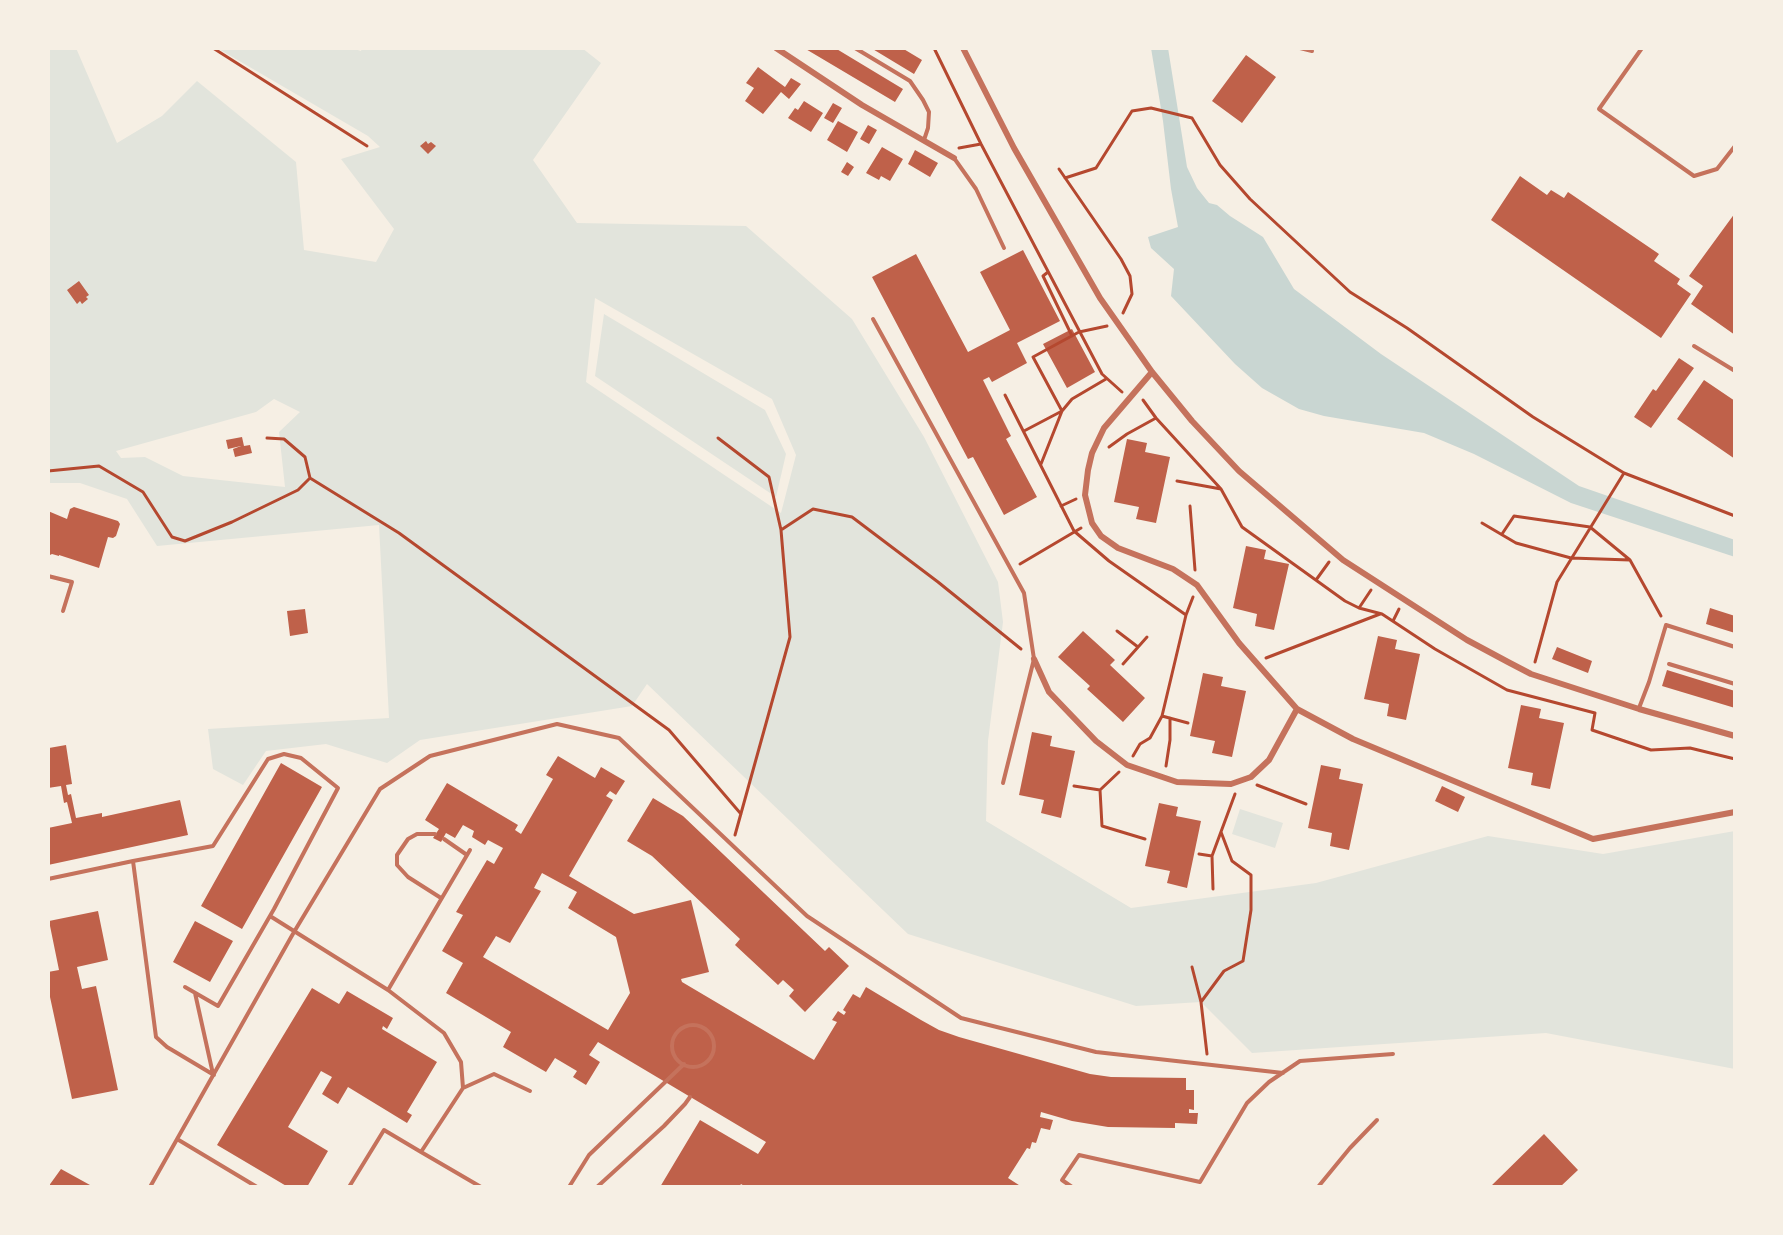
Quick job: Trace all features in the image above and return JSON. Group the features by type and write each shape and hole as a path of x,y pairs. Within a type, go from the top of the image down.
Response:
{"street":[{"path":"776,48 862,105 951,156"},
{"path":"963,48 1014,148 1100,298 1152,372 1192,421 1239,471 1335,553 1467,640 1532,674 1639,709 1735,736"},
{"path":"1152,372 1104,428 1095,447 1088,470 1085,495 1092,523 1101,536 1118,548 1173,569 1197,585 1239,643 1296,709 1353,739 1593,839 1735,812"},
{"path":"1034,659 1049,692 1096,741 1127,765 1177,782 1231,784 1251,777 1269,760 1296,709"}],"lane":[{"path":"855,48 910,81 929,112 928,128 924,140"},
{"path":"1300,48 1312,51"},
{"path":"1642,48 1599,109 1694,176 1717,169 1735,146"},
{"path":"951,156 976,189 1004,248"},
{"path":"873,319 1024,593 1034,659 1003,783"},
{"path":"1694,346 1735,370"},
{"path":"48,576 72,582 63,611"},
{"path":"1639,709 1666,625 1735,647"},
{"path":"1669,664 1735,684"},
{"path":"150,1187 294,932 380,789 430,756 557,724 619,738 807,916 961,1018 1096,1052 1283,1073"},
{"path":"48,879 213,846 268,759 284,754 301,758 338,788 270,916 218,1006 185,987"},
{"path":"435,834 417,834 408,839 398,855 398,865 408,877 441,898"},
{"path":"444,839 467,855"},
{"path":"388,990 470,850"},
{"path":"133,861 156,1037 167,1047 214,1075"},
{"path":"270,916 388,990 444,1033 461,1062 463,1088"},
{"path":"195,993 214,1075"},
{"path":"687,1025 703,1027 714,1041 710,1058 701,1065 684,1064 676,1058 673,1049 676,1034 687,1025"},
{"path":"1072,1187 1062,1180 1079,1155 1200,1182 1247,1103 1269,1082 1300,1061 1393,1054"},
{"path":"569,1187 589,1155 684,1064"},
{"path":"421,1152 463,1088 494,1074 530,1091"},
{"path":"597,1187 664,1126 690,1097"},
{"path":"1318,1187 1377,1120"},
{"path":"349,1187 384,1130 481,1187"},
{"path":"177,1139 257,1187"}],"path":[{"path":"213,48 367,146"},
{"path":"934,48 981,144 1102,374 1130,399"},
{"path":"1065,178 1096,168 1132,111 1151,108 1192,118 1220,165 1250,199 1350,292 1407,328 1533,417 1624,473 1735,516"},
{"path":"951,156 958,148 981,144"},
{"path":"1059,169 1121,259 1130,276"},
{"path":"1049,272 1043,276 1072,336"},
{"path":"1062,411 1033,357 1079,332"},
{"path":"1041,464 1062,411 1072,399 1107,379"},
{"path":"1135,390 1156,418 1221,489 1242,527 1345,601 1359,608 1382,614 1435,649 1507,690 1595,713 1592,730 1651,750 1690,748 1735,759"},
{"path":"1024,431 1062,411"},
{"path":"1095,447 1105,449 1156,418"},
{"path":"267,438 284,439 305,457 310,478 399,533 669,730 741,814"},
{"path":"718,438 769,477 781,530 790,637 732,846"},
{"path":"48,471 99,466 143,492 172,537 185,541 232,522 298,490 310,478"},
{"path":"1532,674 1557,582 1624,473"},
{"path":"1177,481 1221,489"},
{"path":"1100,790 1127,765 1140,744 1150,738 1162,716 1186,615 1197,585 1190,506"},
{"path":"781,530 813,509 852,517 1034,659"},
{"path":"1502,534 1514,516 1590,527 1630,560 1666,625"},
{"path":"1482,523 1516,543 1571,558 1630,560"},
{"path":"1011,570 1074,531"},
{"path":"1316,580 1335,553"},
{"path":"1359,608 1377,582"},
{"path":"1256,662 1382,614"},
{"path":"1117,630 1138,647"},
{"path":"1124,664 1147,637"},
{"path":"1162,716 1188,723"},
{"path":"1164,777 1170,740 1170,718"},
{"path":"1214,889 1212,856 1242,781 1306,804"},
{"path":"1074,786 1100,790"},
{"path":"1100,790 1102,826 1145,839"},
{"path":"1202,1002 1224,971 1243,961 1251,910 1251,875 1232,861 1221,832"},
{"path":"1199,854 1212,856"},
{"path":"1192,967 1202,1002 1208,1065"}],"shaded area":[{"path":"48,48 76,48 117,143 162,116 197,81 296,162 304,250 376,262 394,229 341,159 380,147 368,136 217,48 351,48 361,51 362,48 582,48 601,63 533,160 577,223 746,226 852,319 924,437 998,582 1003,622 988,741 986,821 1131,908 1316,883 1488,836 1603,854 1735,831 1735,1069 1546,1033 1252,1053 1201,1002 1136,1006 908,934 647,684 632,706 420,740 387,763 326,744 266,751 243,785 213,769 208,729 389,718 379,525 157,546 127,499 80,483 48,483","holes":["595,298 772,399 796,455 781,513 586,382","274,399 300,412 279,432 285,487 183,476 145,457 121,458 116,451 256,412"]},
{"path":"1151,48 1168,48 1187,167 1197,188 1209,203 1217,205 1263,237 1294,289 1381,354 1579,486 1735,540 1735,557 1571,503 1474,454 1424,433 1324,416 1299,409 1262,388 1235,364 1171,296 1174,269 1151,248 1148,237 1178,227"},
{"path":"604,314 765,410 786,454 776,497 595,376"},
{"path":"1240,809 1283,823 1275,848 1232,834"}],"building":[{"path":"804,48 835,48 903,89 895,102"},
{"path":"871,48 902,48 922,60 914,74"},
{"path":"1246,55 1276,77 1242,123 1212,101"},
{"path":"758,67 785,87 791,78 801,84 789,99 781,92 763,114 745,101 754,88 746,83"},
{"path":"804,101 823,113 811,132 788,118"},
{"path":"833,103 842,108 833,123 824,118"},
{"path":"838,121 858,132 847,152 827,140"},
{"path":"868,125 877,130 869,144 860,139"},
{"path":"426,141 436,146 428,154 420,146"},
{"path":"882,147 903,159 890,181 881,176 879,180 866,173"},
{"path":"915,150 938,163 930,177 908,164"},
{"path":"847,162 854,167 848,176 841,172"},
{"path":"1520,176 1547,195 1551,190 1564,198 1568,192 1659,254 1654,261 1680,279 1677,284 1691,294 1661,338 1491,220"},
{"path":"1735,213 1735,335 1691,304 1703,286 1689,276"},
{"path":"1023,250 1060,321 1017,343 1027,363 992,382 989,377 983,380 1011,436 1006,439 1037,497 1004,515 973,457 968,459 872,277 916,254 968,352 1010,330 980,272"},
{"path":"79,281 89,295 82,304 80,301 77,304 67,290"},
{"path":"1072,329 1095,372 1067,388 1043,344"},
{"path":"1679,358 1694,368 1651,428 1634,417 1653,389 1656,391"},
{"path":"1704,380 1735,401 1735,459 1677,419"},
{"path":"242,437 244,446 250,445 252,453 235,457 233,449 241,446 228,449 226,440"},
{"path":"1127,439 1147,443 1145,452 1170,457 1156,523 1136,519 1139,507 1114,502"},
{"path":"74,507 118,521 120,524 116,536 108,537 99,568 59,555 48,556 48,511 67,519 70,509"},
{"path":"1246,546 1266,550 1264,559 1289,564 1274,630 1255,626 1257,614 1233,608"},
{"path":"1710,608 1735,616 1735,633 1706,624"},
{"path":"305,609 308,633 290,636 287,611"},
{"path":"1083,631 1115,660 1110,665 1145,698 1123,722 1087,689 1090,686 1058,657"},
{"path":"1378,636 1397,640 1395,649 1420,654 1406,720 1387,716 1389,704 1364,699"},
{"path":"1557,647 1592,661 1588,673 1552,659"},
{"path":"1667,670 1735,691 1735,708 1662,686"},
{"path":"1203,673 1223,677 1221,686 1246,691 1232,757 1212,753 1215,741 1190,736"},
{"path":"1521,705 1541,709 1539,718 1564,723 1550,789 1531,785 1533,773 1508,768"},
{"path":"1032,732 1052,736 1050,746 1075,751 1061,818 1041,813 1044,800 1019,795"},
{"path":"66,745 72,784 66,785 68,795 71,794 76,818 102,813 102,817 180,800 188,835 48,865 48,828 72,823 67,802 64,803 61,786 48,788 49,748"},
{"path":"558,756 595,778 601,767 625,781 616,795 610,791 606,796 613,800 569,876 634,914 691,900 709,972 681,979 682,982 814,1060 837,1022 832,1020 838,1011 844,1015 846,1012 843,1010 853,994 860,998 866,987 939,1030 959,1037 1090,1074 1111,1077 1186,1078 1186,1090 1194,1090 1194,1110 1189,1109 1189,1113 1198,1113 1197,1124 1175,1123 1175,1128 1108,1127 1072,1121 1041,1112 1040,1117 1053,1120 1050,1130 1041,1128 1036,1143 1032,1142 1030,1149 1027,1148 1008,1178 1022,1187 746,1187 741,1184 739,1187 660,1187 700,1120 758,1154 766,1142 598,1042 589,1055 600,1062 586,1085 573,1077 577,1071 555,1058 546,1072 503,1047 511,1032 446,993 463,963 442,951 463,915 456,912 487,860 494,864 503,848 488,840 485,845 472,837 474,831 463,825 455,838 446,833 441,842 433,838 439,829 425,820 447,783 518,825 515,830 521,834 553,779 546,775","holes":["542,873 577,892 568,908 616,937 630,993 608,1030 483,957 496,936 510,943 541,891 534,888"]},
{"path":"281,763 322,787 242,929 201,906"},
{"path":"1321,765 1341,769 1339,779 1363,784 1349,850 1330,846 1332,833 1308,828"},
{"path":"1442,786 1465,797 1458,812 1435,801"},
{"path":"653,798 683,816 825,951 829,947 849,966 805,1012 789,996 794,990 783,980 778,985 735,945 740,939 652,856 627,841"},
{"path":"1159,803 1178,807 1176,816 1201,821 1187,888 1167,883 1170,871 1145,866"},
{"path":"98,911 108,960 77,967 82,989 96,986 118,1090 72,1099 50,997 48,997 48,972 59,970 49,921"},
{"path":"195,921 233,941 210,982 173,962"},
{"path":"312,988 339,1004 347,991 393,1018 387,1029 383,1026 382,1029 437,1062 407,1112 412,1115 407,1123 348,1087 338,1104 322,1094 332,1077 321,1071 288,1127 328,1151 307,1187 288,1187 217,1145"},
{"path":"1544,1134 1578,1170 1560,1187 1490,1187"},
{"path":"61,1169 90,1185 88,1187 48,1187"}]}
